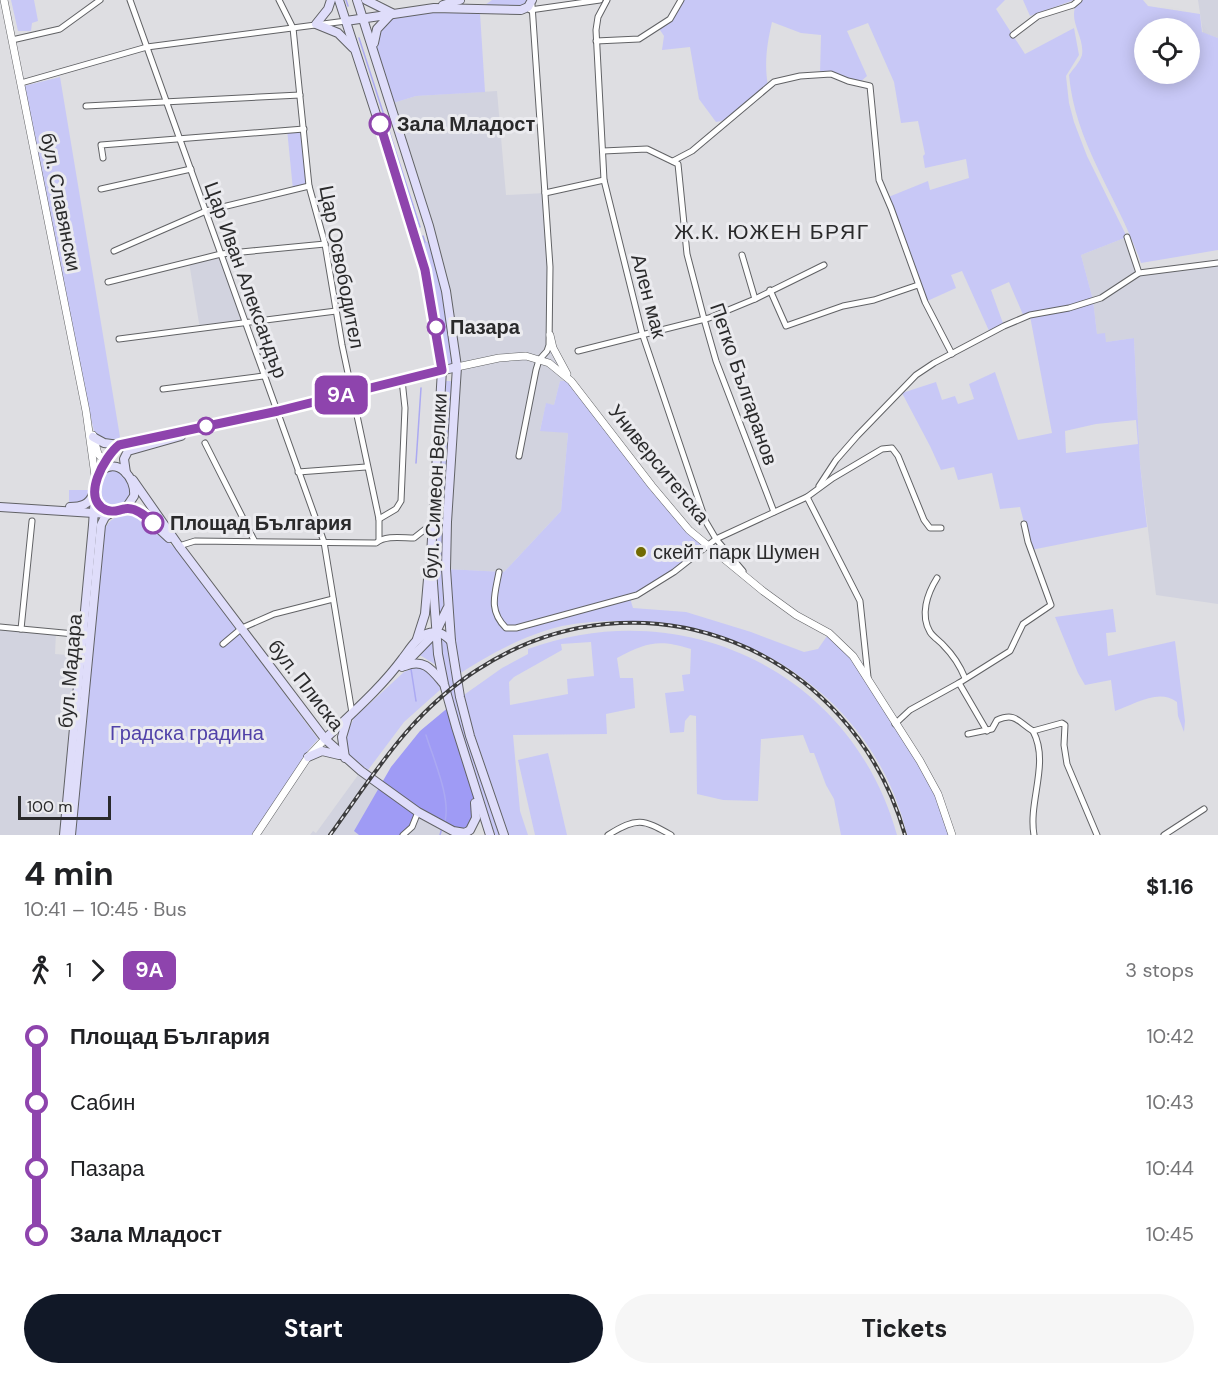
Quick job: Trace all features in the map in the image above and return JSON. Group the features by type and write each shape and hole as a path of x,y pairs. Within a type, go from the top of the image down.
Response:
{"main road":[{"path":"331,0 328,9 316,24 338,33 356,51"},
{"name":"бул. Симеон Велики","path":"339,0 425,270 442,370 431,555 436,632 444,684 490,835"},
{"name":"бул. Симеон Велики","path":"357,0 441,265 457,367 447,522 446,569 451,640 460,697 470,736 504,835"},
{"path":"366,0 392,13"},
{"path":"434,8 460,0"},
{"path":"346,21 434,8 521,10 528,7 532,0"},
{"path":"375,53 374,33 382,21 392,13"},
{"path":"93,437 104,443 119,445 278,411 457,367"},
{"path":"126,473 125,454 132,448 195,432 213,425"},
{"path":"33,508 80,507 89,502 100,471 108,464 119,445"},
{"path":"0,507 94,513 113,513 126,508 135,496 133,480 119,468 108,464"},
{"name":"бул. Плиска","path":"133,480 179,546 324,739 345,758 418,812 456,833"},
{"path":"95,485 95,498 101,507 113,513"},
{"name":"бул. Мадара","path":"71,835 95,498"},
{"name":"бул. Плиска","path":"126,508 142,513 179,546"},
{"name":"бул. Мадара","path":"64,835 101,525 105,517 113,513"},
{"path":"388,679 416,640 425,614 431,555"},
{"path":"324,739 436,632 444,618 448,604"},
{"path":"416,640 425,634 436,632 446,635 451,640"},
{"path":"388,679 407,665 421,663 426,665 444,684"},
{"path":"345,758 342,737 350,715"},
{"path":"308,757 322,751 332,752 345,758"},
{"path":"456,833 465,833 470,830 476,818 477,811 467,764"}],"street":[{"name":"бул. Славянски","path":"4,0 86,411 98,453 108,464"},
{"path":"12,40 60,29 100,0"},
{"name":"Цар Иван Александър","path":"130,0 324,542 350,715"},
{"name":"Цар Освободител","path":"279,0 293,28 309,186 325,244 366,467 379,519 379,540"},
{"path":"519,456 539,360 547,351 550,334 550,267 532,0"},
{"path":"521,10 600,0"},
{"name":"Ален мак","path":"607,0 598,17 596,41 604,180 642,333 706,522 716,539 750,580"},
{"path":"596,41 639,39 670,19 681,0"},
{"path":"1013,35 1038,16 1073,5 1079,0"},
{"path":"21,83 147,47 346,21"},
{"path":"603,151 647,148 673,161 692,152 774,82 800,76 831,74 870,86 879,180 918,285 952,354"},
{"path":"86,106 300,95"},
{"path":"103,158 101,145 304,129"},
{"name":"Петко Българанов","path":"673,161 679,168 684,233 716,361 774,512"},
{"path":"101,189 191,169"},
{"path":"545,193 604,180"},
{"path":"114,251 206,211 309,186"},
{"path":"1127,237 1139,273"},
{"path":"108,282 221,254 325,244"},
{"path":"742,255 755,298"},
{"path":"816,490 850,444 902,388 916,375 952,354 997,329 1030,315 1069,308 1101,298 1139,273 1218,263"},
{"path":"578,351 704,319 824,265"},
{"path":"770,290 786,326 843,306 874,300 918,285"},
{"path":"119,339 336,311"},
{"path":"550,334 553,348 571,381"},
{"path":"457,367 513,356 539,360"},
{"name":"Университетска","path":"539,360 558,369 571,381 689,530 796,615 829,633 853,656 920,761 938,794 952,835"},
{"path":"163,389 263,376"},
{"path":"379,519 396,510 402,501 405,408 402,380"},
{"name":"бул. Славянски","path":"86,411 95,485"},
{"path":"205,443 254,540"},
{"path":"499,572 494,602 495,613 506,628 516,628 637,595 655,585 716,539 807,497 882,449 892,448 898,456 924,520 930,528 941,528"},
{"path":"298,472 366,467"},
{"path":"807,497 860,601 868,679"},
{"path":"21,629 32,521"},
{"path":"179,546 195,541 254,540 376,543 379,540 393,537 414,538 433,523"},
{"path":"895,724 910,710 1010,651 1023,624 1051,605 1028,542 1024,524"},
{"path":"938,578 930,589 926,602 928,626 931,634 943,644 959,665 965,678"},
{"path":"223,644 242,628 274,614 333,599"},
{"path":"0,627 87,635"},
{"path":"959,683 987,731"},
{"path":"968,734 993,729 997,720 1011,716 1033,731 1040,755 1032,821 1034,835"},
{"path":"1033,731 1062,723 1065,728 1064,744 1067,764 1098,835"},
{"path":"256,835 308,757 324,739"},
{"path":"1164,835 1204,809"},
{"path":"403,835 412,827 418,812"},
{"path":"608,835 627,824 636,822 654,824 671,835"}],"shaded area":[{"path":"1198,0 1218,0 1218,38 1203,33"},
{"path":"497,91 506,195 545,193 550,267 550,335 571,381 560,381 554,405 546,404 540,430 568,433 561,511 504,572 446,569 456,383 451,319 390,104 416,96"},
{"path":"1127,237 1140,273 1218,263 1218,604 1156,595 1140,464 1134,338 1106,342 1097,334 1093,300 1081,255"},
{"path":"221,254 245,323 200,329 189,262"},
{"path":"0,627 56,632 55,654 81,656 64,835 0,835"},
{"path":"450,706 467,764 477,811 465,833 418,813 412,827 403,835 359,835 354,831 391,767 420,731"},
{"path":"361,771 459,835 310,835 313,831 316,833"}],"green space":[{"path":"11,0 34,0 38,21 32,23 31,31 18,31"},
{"path":"492,0 529,0 524,6 485,5"},
{"path":"681,0 1005,0 996,9 1025,54 1074,28 1079,55 1066,76 1069,103 1087,156 1127,237 1081,255 1093,300 1097,334 1105,333 1106,342 1134,338 1140,464 1147,527 1031,550 1020,507 1000,509 992,473 958,480 954,467 941,470 902,393 936,382 942,400 955,396 958,404 974,399 969,384 995,372 1018,440 1052,433 1030,316 1024,317 1009,282 991,290 1004,326 990,333 962,271 951,275 956,288 925,302 886,198 928,181 930,190 969,178 966,159 925,168 923,156 925,154 918,121 901,123 894,82 868,23 847,31 867,76 858,84 836,75 820,74 821,35 801,33 772,22 766,69 768,86 732,119 716,122 699,99 690,47 662,50 664,36 658,27 670,19","holes":["1136,420 1138,444 1066,453 1065,431 1096,424"]},
{"path":"1023,0 1074,0 1030,16"},
{"path":"1079,0 1143,0 1148,6 1200,14 1202,32 1218,38 1218,250 1141,263 1089,148 1073,100 1069,75 1082,55 1074,14"},
{"path":"434,8 480,13 485,92 416,96 390,104 375,53 377,29 392,13"},
{"path":"60,77 120,437 117,440 106,441 95,435 82,381 24,86"},
{"path":"287,129 304,129 309,186 293,190"},
{"path":"433,240 457,367 442,370 418,244"},
{"path":"444,381 454,381 442,576 444,611 438,622 433,555"},
{"path":"560,381 571,381 652,486 709,546 630,598 633,608 686,612 751,632 804,652 818,649 829,633 846,648 920,761 952,835 907,835 891,788 868,746 838,709 802,678 762,653 717,635 670,624 621,621 562,626 507,646 456,676 461,697 502,668 528,654 528,649 587,634 646,631 702,640 754,660 802,690 842,730 875,778 897,835 841,835 834,799 814,753 810,753 803,735 761,739 758,801 723,800 697,794 696,716 690,715 685,721 684,732 670,733 665,693 684,691 682,675 690,674 691,649 661,643 645,645 617,658 620,678 633,678 635,708 606,714 607,734 513,735 520,811 528,835 495,835 447,685 439,635 450,642 446,569 504,572 561,511 568,433 540,431 546,403 554,405","holes":["591,642 594,676 567,679 568,694 510,705 509,682 562,650 561,644"]},
{"path":"115,469 126,476 132,493 124,506 109,507 99,498 102,477 105,472"},
{"path":"69,490 91,490 87,501 69,505"},
{"name":"Градска градина","path":"130,514 139,515 180,553 318,739 252,835 74,835 104,530 114,518"},
{"path":"1113,609 1116,632 1106,633 1108,656 1175,641 1185,721 1184,732 1178,716 1177,702 1170,698 1154,697 1115,711 1111,680 1085,685 1078,673 1055,617"},
{"path":"432,640 436,665 418,654"},
{"path":"417,666 428,670 441,689 404,722 368,770 349,756 346,746 348,730 354,718 404,672"},
{"path":"548,753 567,835 535,835 518,760"}],"waterway":[{"path":"346,0 348,6"},
{"path":"359,38 420,227"},
{"path":"423,236 425,242"},
{"path":"416,463 421,388"},
{"path":"411,669 416,701"},
{"path":"426,735 446,801 445,821"},
{"path":"440,835 442,828"}],"railway":[{"path":"330,835 395,745 432,705 453,687 477,670 541,638 606,624 671,625 733,642 790,672 839,715 878,770 905,835"}],"bus line":[{"name":"9А","path":"153,523 142,513 132,509 126,508 111,512 97,503 95,498 97,477 111,452 119,445 278,411 442,370 425,270 380,124"}],"place":[{"name":"Зала Младост","path":"380,124"},
{"name":"Пазара","path":"436,327"},
{"name":"Площад България","path":"153,523"},
{"name":"скейт парк Шумен","path":"641,552"}],"district":[{"name":"Ж.К. ЮЖЕН БРЯГ","path":"772,232"}]}
